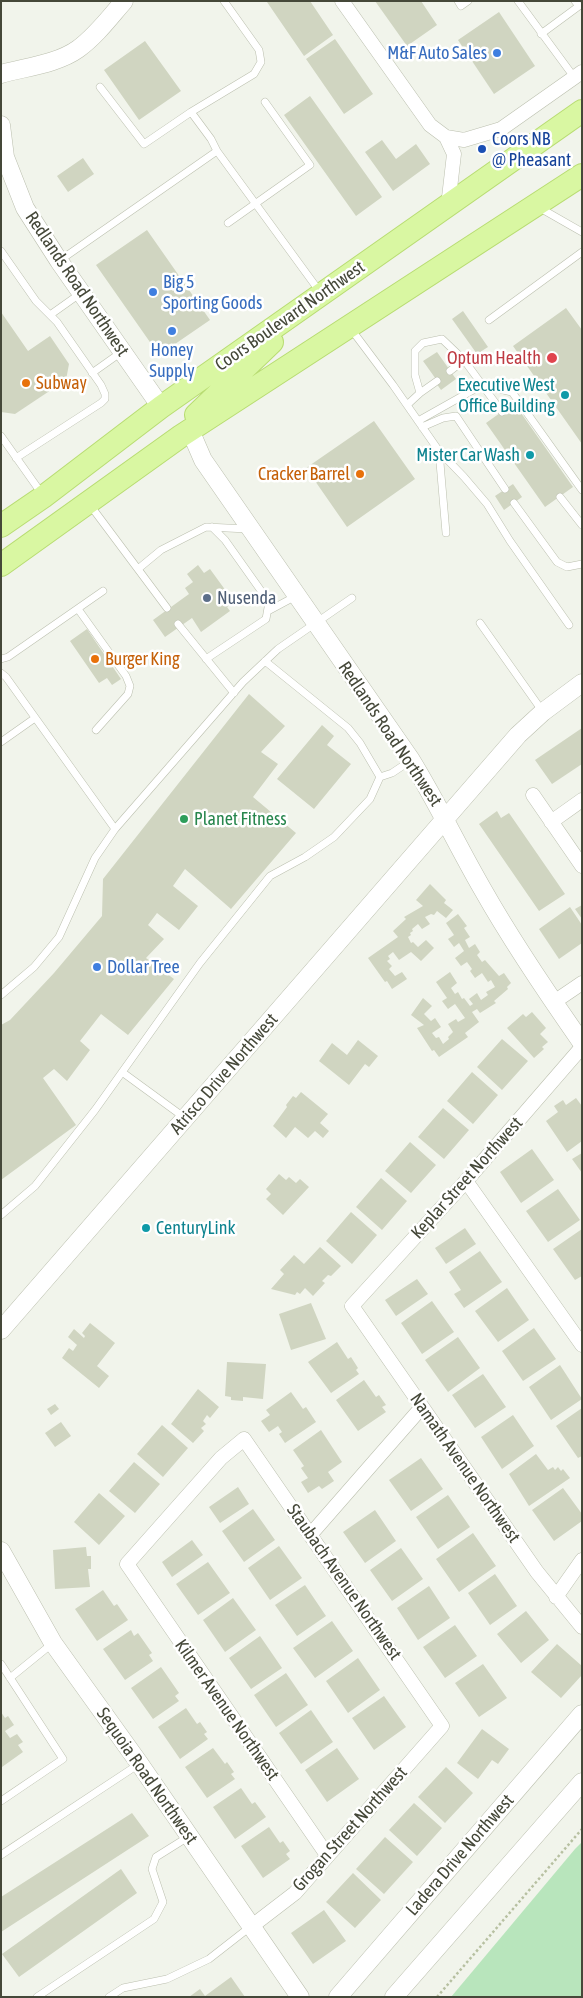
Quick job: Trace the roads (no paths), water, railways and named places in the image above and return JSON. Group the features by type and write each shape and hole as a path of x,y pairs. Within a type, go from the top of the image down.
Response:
{"main road":[{"name":"Coors Boulevard Northwest","path":"1,526 43,497 161,407 582,111"},
{"path":"1,565 190,430 582,175"},
{"path":"190,430 193,418 270,346 288,318"},
{"path":"68,517 90,489 155,438 161,428 161,407"}],"street":[{"path":"1,74 50,61 74,51 90,39 124,1"},
{"path":"342,1 430,126 446,137 464,140 501,129 578,75"},
{"name":"Redlands Road Northwest","path":"1,125 5,167 24,208 58,261 161,407"},
{"path":"446,137 454,154 448,206"},
{"name":"Redlands Road Northwest","path":"190,430 202,460 411,760 446,819 482,889 520,953 582,1043"},
{"name":"Atrisco Drive Northwest","path":"1,1330 518,735 543,712 582,683"},
{"path":"533,795 582,866"},
{"path":"551,822 582,800"},
{"path":"554,1002 582,983"},
{"name":"Keplar Street Northwest","path":"352,1306 466,1181 582,1047"},
{"path":"466,1181 582,1345"},
{"name":"Namath Avenue Northwest","path":"352,1306 556,1597 582,1627"},
{"path":"311,1534 422,1407"},
{"name":"Staubach Avenue Northwest","path":"127,1564 221,1458 244,1439 442,1726"},
{"name":"Sequoia Road Northwest","path":"1,1551 53,1643 190,1836 300,1997"},
{"path":"556,1597 582,1560"},
{"name":"Kilmer Avenue Northwest","path":"127,1564 327,1855"},
{"name":"Ladera Drive Northwest","path":"338,1997 582,1714"},
{"name":"Grogan Street Northwest","path":"252,1926 295,1893 442,1726"},
{"path":"394,1997 582,1782"}],"lane":[{"path":"100,87 144,144 191,112 254,74 261,62 259,50 224,1"},
{"path":"458,1 461,6 468,1"},
{"path":"518,1 541,34 578,75"},
{"path":"541,34 578,6 575,1"},
{"path":"228,223 310,165 265,102"},
{"path":"191,112 211,139 217,151 321,294"},
{"path":"58,261 217,151"},
{"path":"536,205 582,232"},
{"path":"1,251 36,301 50,315 104,389 105,399 16,458"},
{"path":"489,320 581,253"},
{"path":"50,315 81,293"},
{"path":"349,326 439,451 487,504 510,541 569,624"},
{"path":"420,393 415,375 415,351 424,343 442,339 464,360 502,412"},
{"path":"92,373 123,351"},
{"path":"450,371 464,360"},
{"path":"407,405 437,380"},
{"path":"420,424 482,385 512,392 582,490"},
{"path":"420,424 456,416 505,489"},
{"path":"1,436 43,497"},
{"path":"439,451 446,533"},
{"path":"560,497 581,522"},
{"path":"88,503 167,608"},
{"path":"514,503 557,562 567,566 582,564"},
{"path":"138,570 161,550 206,527 251,530"},
{"path":"206,659 266,619 270,602 226,540 212,527"},
{"path":"1,659 8,657 103,591"},
{"path":"268,611 297,596"},
{"path":"1,995 34,967 59,937 96,858 115,829 234,693 278,648 352,598"},
{"path":"78,609 126,676 130,686 128,694 96,730"},
{"path":"178,624 234,693"},
{"path":"480,624 543,712"},
{"path":"265,661 348,728 360,743 380,777"},
{"path":"1,673 115,829"},
{"path":"1,742 35,718"},
{"path":"1,1214 35,1186 122,1072 200,963 270,876 305,857 334,837 370,799 380,777 392,773 411,760"},
{"path":"122,1072 185,1119"},
{"path":"10,1678 53,1643"},
{"path":"1,1664 63,1759 1,1801"},
{"path":"1,1855 139,1763"},
{"path":"37,1997 154,1920 163,1902 152,1869 156,1857 190,1836"},
{"path":"110,1997 123,1988 167,1979 209,1959 252,1926"}],"place":[{"name":"M&F Auto Sales","path":"497,53"},
{"name":"Coors NB @ Pheasant","path":"482,149"},
{"name":"Big 5 Sporting Goods","path":"153,292"},
{"name":"Honey Supply","path":"172,331"},
{"name":"Optum Health","path":"552,358"},
{"name":"Subway","path":"26,383"},
{"name":"Executive West Office Building","path":"565,395"},
{"name":"Mister Car Wash","path":"530,455"},
{"name":"Cracker Barrel","path":"360,474"},
{"name":"Nusenda","path":"207,598"},
{"name":"Burger King","path":"95,659"},
{"name":"Planet Fitness","path":"184,819"},
{"name":"Dollar Tree","path":"97,967"},
{"name":"CenturyLink","path":"146,1228"}]}
